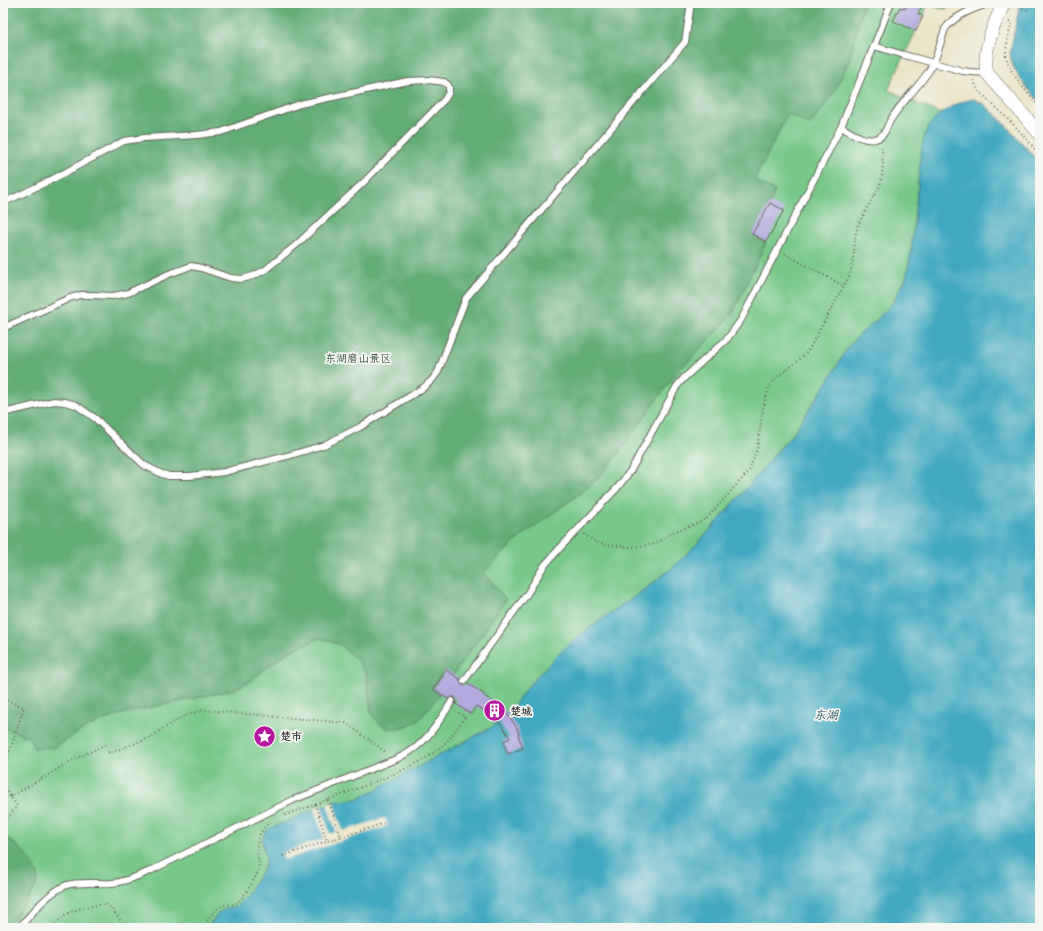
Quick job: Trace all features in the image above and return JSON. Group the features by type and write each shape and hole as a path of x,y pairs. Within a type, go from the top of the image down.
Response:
{"street":[{"path":"1004,3 997,17 986,53 987,73 1040,134"}],"lane":[{"path":"3,413 54,401 76,405 96,419 144,465 154,471 169,476 190,476 224,472 269,461 324,445 360,427 424,388 432,380 438,372 466,298 685,42 691,3"},
{"path":"464,682 527,594 544,566 618,487 631,470 677,386 727,339 741,320 841,127 891,3"},
{"path":"841,127 865,138 874,139 881,137 892,118 926,75 933,63 945,29 948,25 961,16 991,3"},
{"path":"874,46 970,72 987,73"},
{"path":"3,203 53,179 124,141 222,132 300,104 408,81 440,81 446,83 449,88 449,92 445,100 363,183 296,245 265,270 253,276 242,279 231,278 191,266 128,292 113,296 80,295 70,298 3,328"},
{"path":"19,928 43,901 56,890 67,885 119,882 137,877 293,800 405,755 423,742 450,704"}],"path":[{"path":"1019,7 1028,10"},
{"path":"997,17 1012,23 1005,54 1014,76 1040,107"},
{"path":"970,72 977,89 1016,127 1040,155"},
{"path":"579,529 594,541 606,545 628,547 655,544 673,532 698,524 707,518 749,471 757,449 763,409 770,385 776,378 808,351 850,275 858,225 880,185 882,177 883,166 881,137"},
{"path":"777,250 844,286"},
{"path":"3,699 24,707 3,772"},
{"path":"283,816 414,765 434,752 450,739 465,717 450,704"},
{"path":"10,797 75,759 105,745 109,753 147,739 182,717 203,710 346,723 396,759"},
{"path":"3,785 17,806 3,824"},
{"path":"328,799 341,837"},
{"path":"314,804 327,841"},
{"path":"202,928 213,913 220,907 238,902 246,894 259,869 257,841 266,825 271,822"},
{"path":"283,856 385,823"},
{"path":"55,928 61,918 65,915 76,910 106,904 111,908 126,928"}],"green space":[{"name":"东湖磨山景区","path":"3,3 929,3 888,90 941,114 933,122 921,154 911,252 906,279 893,302 878,319 859,335 848,347 827,383 793,433 721,518 696,545 672,568 648,587 585,631 564,649 525,690 514,706 503,718 492,727 358,799 333,802 314,809 262,844 266,856 265,865 247,895 237,906 214,918 207,928 3,928"},
{"name":"东湖磨山景区","path":"3,3 864,3 849,61 833,94 810,125 788,114 754,180 775,191 770,203 752,234 766,242 732,315 676,374 613,461 595,481 518,539 484,572 506,600 453,675 446,670 433,689 440,694 419,720 405,727 389,729 379,723 371,712 366,674 358,661 340,645 321,638 290,651 250,681 235,689 129,712 102,721 82,730 55,747 34,748 28,737 6,729 3,730"},
{"path":"931,3 967,3 944,9 934,7"},
{"path":"3,836 21,849 35,867 38,875 37,883 30,897 6,928 3,928"}],"water":[{"path":"1020,3 1040,3 1040,102 1021,79 1013,66 1011,59 1010,53"},
{"name":"东湖","path":"974,99 984,104 1002,121 1040,163 1040,928 207,928 219,913 223,910 237,906 247,895 265,865 266,856 262,840 265,832 321,806 333,802 358,799 492,727 503,718 539,674 564,649 585,631 648,587 672,568 721,518 793,433 827,383 848,347 859,335 878,319 893,302 906,279 911,252 921,151 927,129 941,113 961,102"}],"pier":[{"path":"333,802 343,831 385,818 388,826 284,860 281,853 324,839 314,809 321,806 330,834 336,832 327,804"}],"building":[{"path":"908,3 923,3 918,14 923,16 916,31 893,21 900,7 905,9"},
{"path":"770,203 784,210 766,242 752,234"},
{"name":"楚城","path":"446,670 460,679 462,685 468,684 503,709 517,728 523,748 508,754 503,741 510,738 501,724 492,715 476,706 471,714 456,704 455,697 448,699 433,689"}],"ferry route":[{"path":"1029,7 1040,4"}],"place":[{"name":"楚城","path":"494,711"},
{"name":"楚市","path":"264,736"}]}
